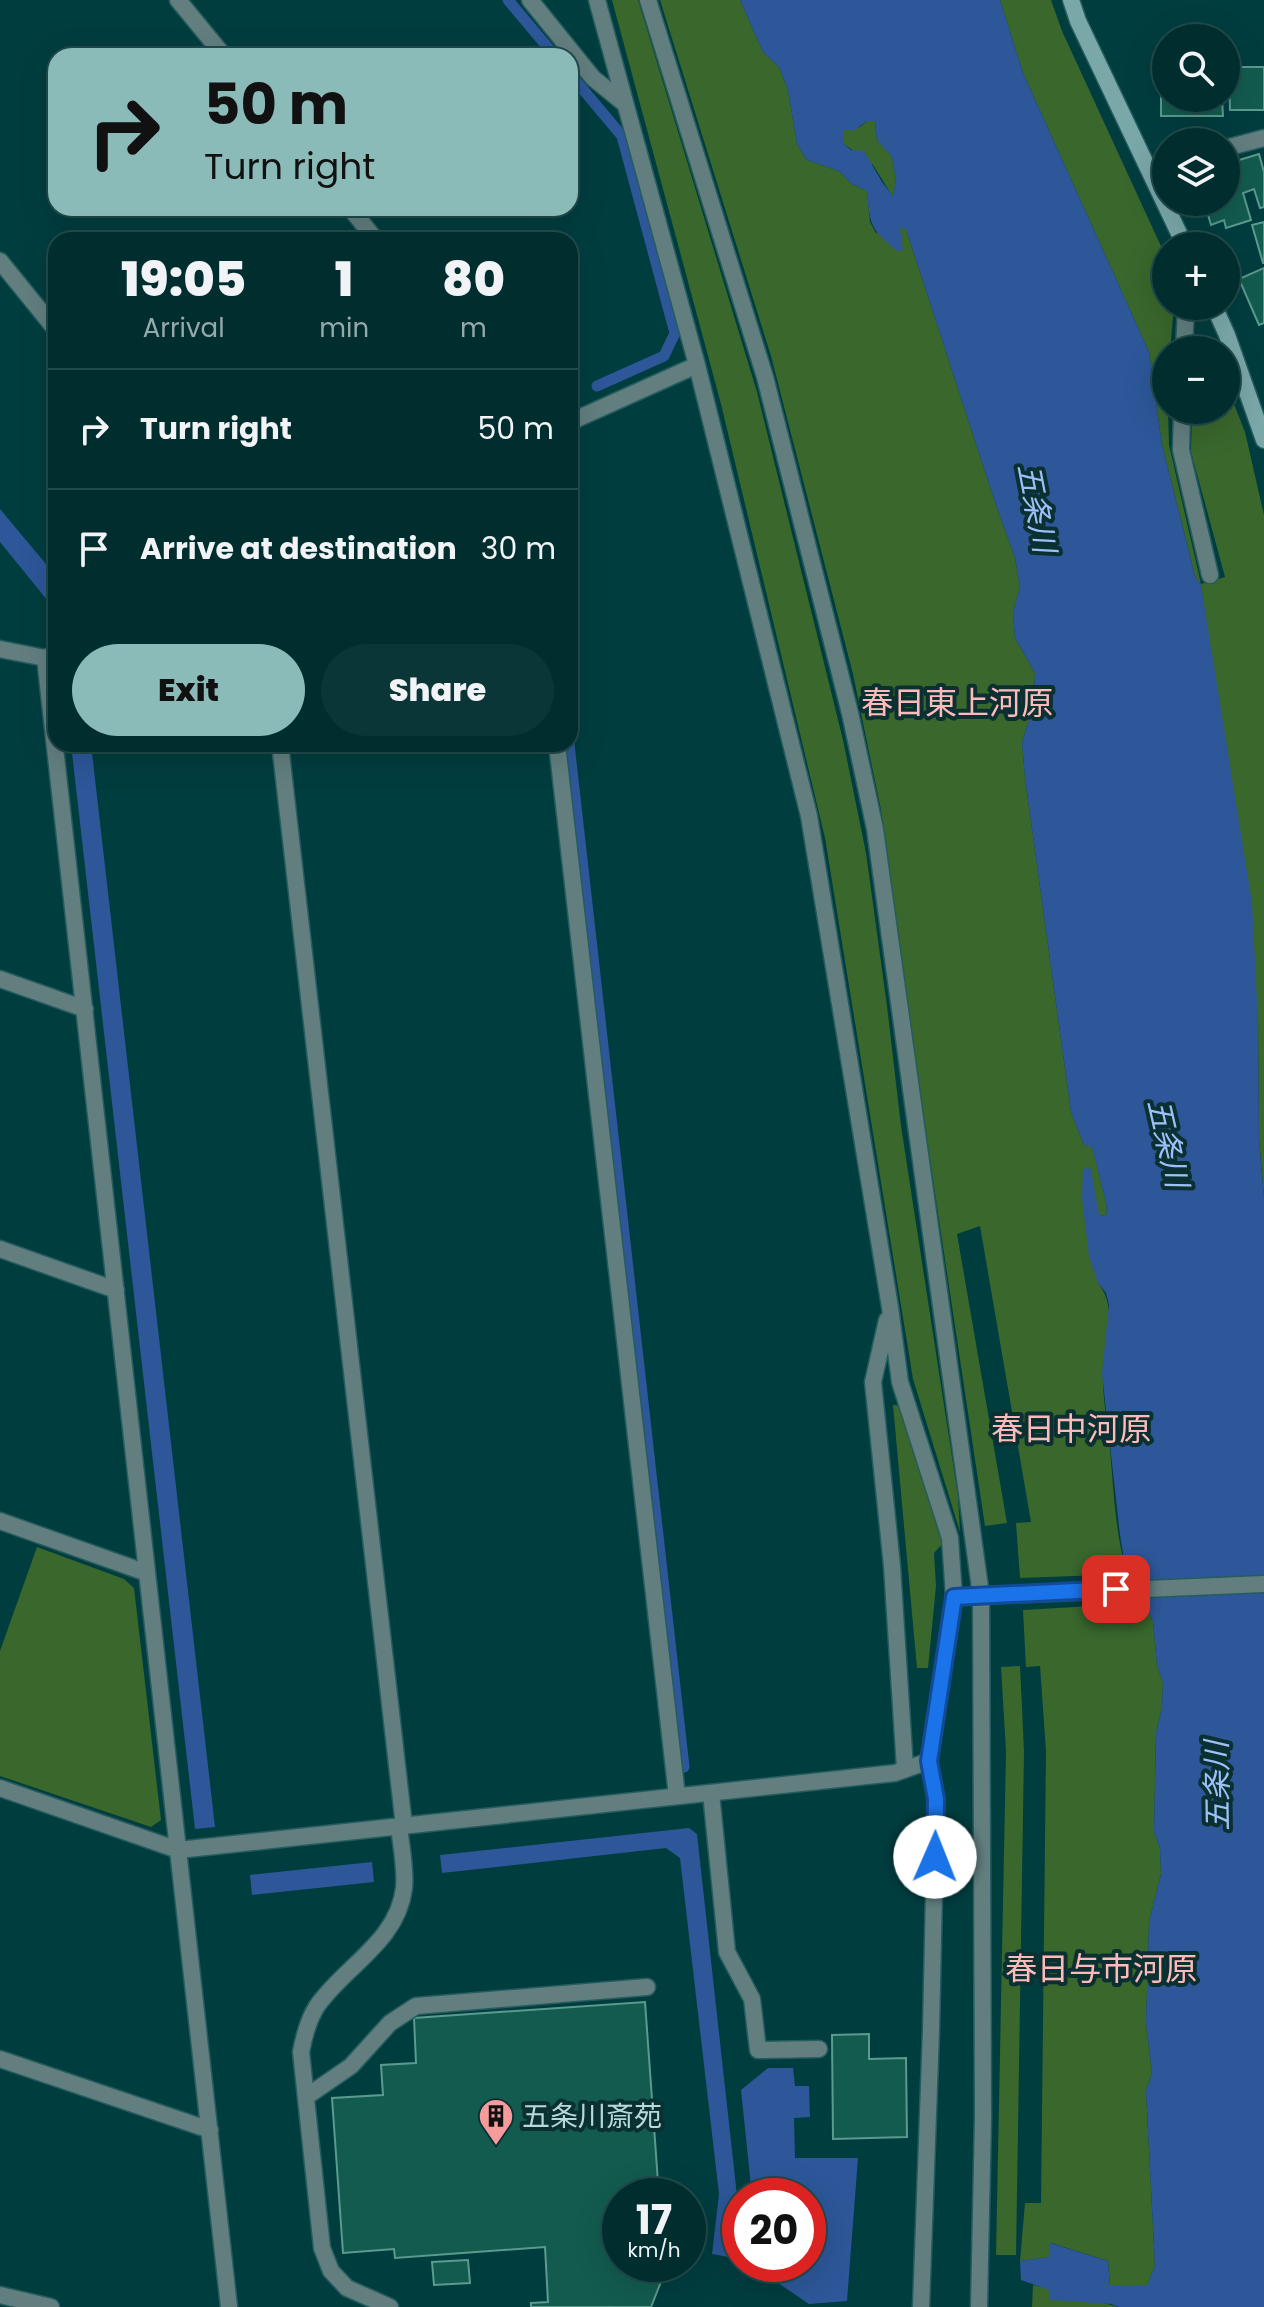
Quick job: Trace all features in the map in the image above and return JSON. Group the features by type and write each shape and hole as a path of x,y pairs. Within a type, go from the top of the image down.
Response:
{"main road":[{"path":"1071,0 1078,21 1178,232"},
{"path":"1220,320 1264,440"}],"street":[{"path":"178,0 217,48"},
{"path":"530,0 569,48"},
{"path":"597,0 697,365 809,816 900,1382 950,1538 954,1597 929,1761 936,1815 921,2307"},
{"path":"648,0 765,377 850,713 875,829 989,1594 979,2307"},
{"path":"578,59 593,78 625,104"},
{"path":"1240,144 1264,138"},
{"path":"356,216 370,232"},
{"path":"0,261 48,320"},
{"path":"578,418 697,365"},
{"path":"1182,424 1181,450 1210,575"},
{"path":"0,649 48,656"},
{"path":"60,752 85,1009 229,2307"},
{"path":"281,752 402,1826 404,1887 390,1929 318,2006 306,2028 301,2052 322,2248 331,2271 347,2288 390,2307"},
{"path":"558,752 677,1796"},
{"path":"0,979 85,1009"},
{"path":"0,1249 116,1290"},
{"path":"890,1307 873,1382 892,1566 905,1769"},
{"path":"0,1521 147,1573"},
{"path":"954,1597 1264,1584"},
{"path":"0,1788 178,1850 895,1773 929,1761"},
{"path":"711,1793 727,1952 752,1999 758,2050 819,2049"},
{"path":"306,2097 351,2066 390,2023 416,2006 647,1987"},
{"path":"0,2059 210,2130"},
{"path":"0,2295 51,2307"}],"green space":[{"path":"612,0 638,0 757,392 843,740 866,853 901,1126 958,1496 960,1532 913,1379 825,838 721,404"},
{"path":"660,0 740,0 763,52 779,67 788,90 797,144 807,160 839,171 852,184 867,191 870,222 876,233 900,227 906,229 1015,558 1020,587 1013,612 1015,638 1035,673 1033,708 1022,742 1025,778 1071,1112 1084,1145 1092,1146 1106,1202 1107,1214 1099,1214 1098,1283 1108,1304 1109,1315 1103,1389 1118,1528 1129,1574 1020,1578 1016,1523 1031,1522 980,1226 957,1234 1007,1523 985,1526 881,810 853,674 771,356"},
{"path":"1000,0 1051,0 1062,31 1154,232 1152,232 1152,320 1173,320 1171,336 1152,336 1152,373 1149,352 1023,73"},
{"path":"867,121 875,121 877,140 892,156 896,180 893,197 873,165 844,144 844,130 860,127"},
{"path":"1240,419 1264,515 1264,1198 1259,1140 1258,1021 1201,585 1195,576 1159,424 1168,424 1169,445 1201,584 1225,577 1191,452 1192,424 1240,424"},
{"path":"893,1405 904,1406 945,1541 934,1553 936,1586 928,1668 917,1668"},
{"path":"37,1547 124,1579 134,1588 161,1820 151,1827 0,1776 0,1651"},
{"path":"1144,1603 1153,1621 1157,1665 1163,1683 1156,1733 1154,1832 1160,1848 1161,1874 1149,1922 1146,2023 1152,2073 1146,2091 1155,2266 1147,2285 1110,2285 1108,2261 1051,2243 1050,2257 1020,2261 1025,2203 1041,2203 1046,1751 1040,1666 1026,1667 1023,1610"},
{"path":"1020,1666 1024,1751 1016,2255 996,2255 1006,1751 1001,1667"},
{"path":"1033,2285 1119,2307 1032,2307"}],"water":[{"name":"五条川","path":"740,0 1000,0 1023,73 1149,352 1152,424 1159,424 1195,576 1201,585 1252,903 1258,1021 1259,1140 1264,1198 1264,2307 1119,2307 1050,2300 1049,2290 1021,2280 1020,2261 1049,2257 1050,2243 1108,2261 1110,2285 1147,2285 1155,2266 1146,2091 1152,2073 1146,2023 1149,1922 1161,1874 1160,1848 1154,1832 1156,1733 1163,1683 1157,1665 1153,1621 1125,1566 1120,1535 1102,1374 1109,1305 1089,1256 1082,1198 1083,1170 1087,1167 1091,1170 1099,1214 1102,1216 1107,1214 1106,1202 1092,1147 1084,1145 1071,1112 1025,778 1022,742 1033,708 1035,673 1015,638 1013,612 1020,587 1015,558 906,229 900,228 903,250 897,251 873,226 867,191 852,184 839,171 807,160 797,144 788,90 779,67 763,52","holes":["867,121 875,121 877,140 892,157 896,180 893,196 864,151 851,150 844,144 844,130 855,130"]},
{"path":"0,509 48,566 48,601 0,542"},
{"path":"72,752 92,752 215,1827 195,1829"},
{"path":"689,1828 697,1834 735,2178 722,2178 722,2256 712,2254 719,2194 680,1858 666,1848 442,1873 440,1855"},
{"path":"372,1862 374,1882 252,1895 250,1875"},
{"path":"768,2068 793,2068 795,2086 809,2086 810,2117 794,2118 795,2158 858,2158 847,2301 809,2304 777,2282 826,2282 826,2178 750,2178 741,2090"}],"building":[{"path":"1240,67 1264,67 1264,110 1240,110"},
{"path":"1161,112 1223,112 1223,116 1161,116"},
{"path":"1259,154 1264,172 1264,207 1260,208 1254,189 1243,193 1251,220 1226,228 1224,220 1211,225 1208,216 1240,216 1240,160"},
{"path":"1264,222 1264,263 1263,263 1252,225"},
{"path":"1264,268 1264,323 1259,325 1240,279"},
{"name":"五条川斎苑","path":"645,2002 658,2178 602,2178 602,2282 661,2282 651,2307 531,2307 531,2303 548,2302 545,2247 395,2258 394,2249 343,2253 332,2098 383,2095 381,2065 416,2063 414,2018"},
{"path":"869,2034 869,2059 906,2058 907,2137 833,2139 832,2035"},
{"path":"468,2260 470,2283 434,2285 432,2262"}],"waterway":[{"path":"508,0 548,48"},
{"path":"578,84 622,136 675,333 664,356 597,386"},
{"path":"570,752 684,1767"}],"place":[{"name":"五条川斎苑","path":"496,2147"}],"district":[{"name":"春日東上河原","path":"957,702"},
{"name":"春日中河原","path":"1071,1428"},
{"name":"春日与市河原","path":"1101,1968"}],"route":[{"path":"935,1857 936,1799 929,1761 954,1597 1116,1589"}]}
